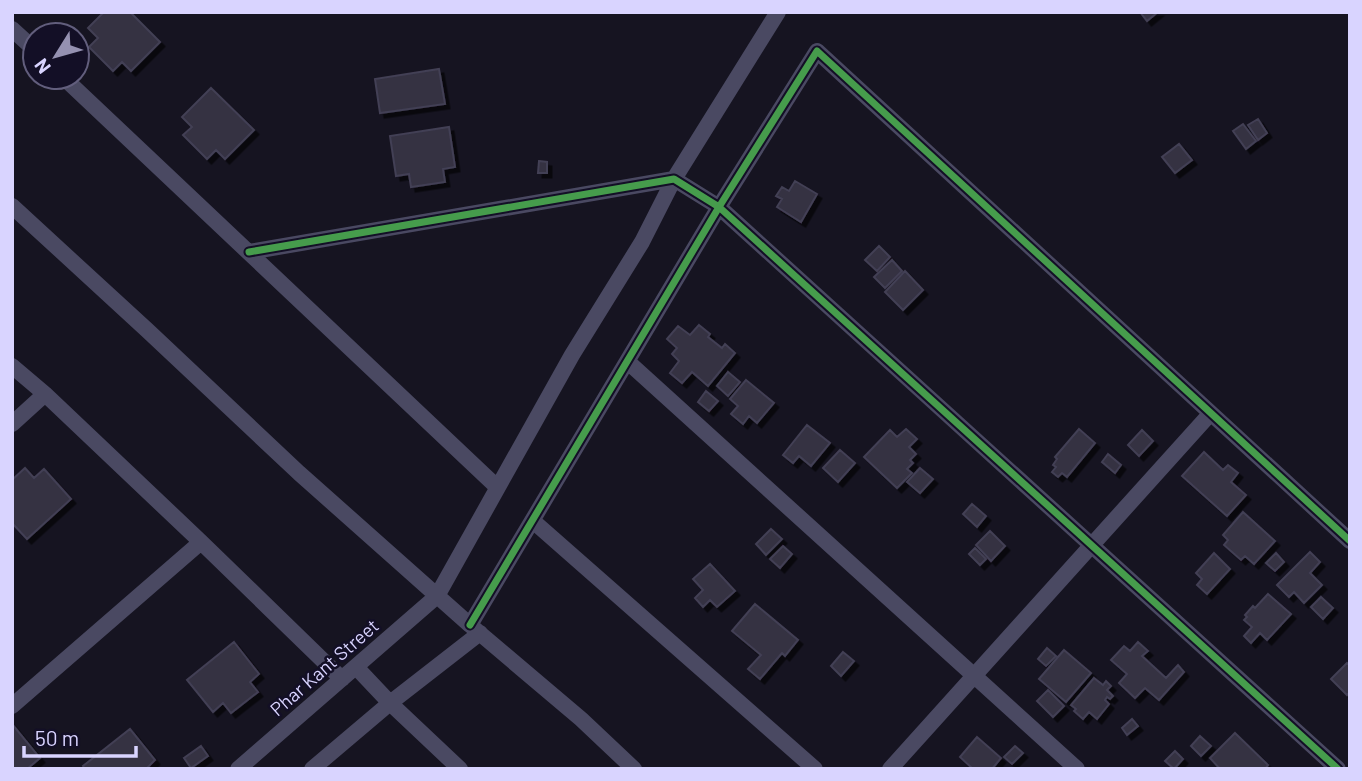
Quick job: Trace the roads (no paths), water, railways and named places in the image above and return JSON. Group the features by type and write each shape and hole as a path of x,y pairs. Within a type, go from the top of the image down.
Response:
{"street":[{"path":"437,596 572,355 642,242 674,178 778,12"},
{"path":"312,769 475,629 533,521 719,207 817,51 1350,541"},
{"path":"78,91 497,486"},
{"path":"248,252 674,178 719,207 1338,769"},
{"path":"12,206 299,473 581,719 634,769"},
{"path":"628,362 1077,769"},
{"path":"12,366 45,394 342,679"},
{"path":"12,425 45,394"},
{"path":"890,769 1210,414"},
{"path":"533,521 815,769"},
{"path":"12,706 201,542"},
{"name":"Phar Kant Street","path":"238,769 437,596"},
{"path":"356,667 460,769"}]}
